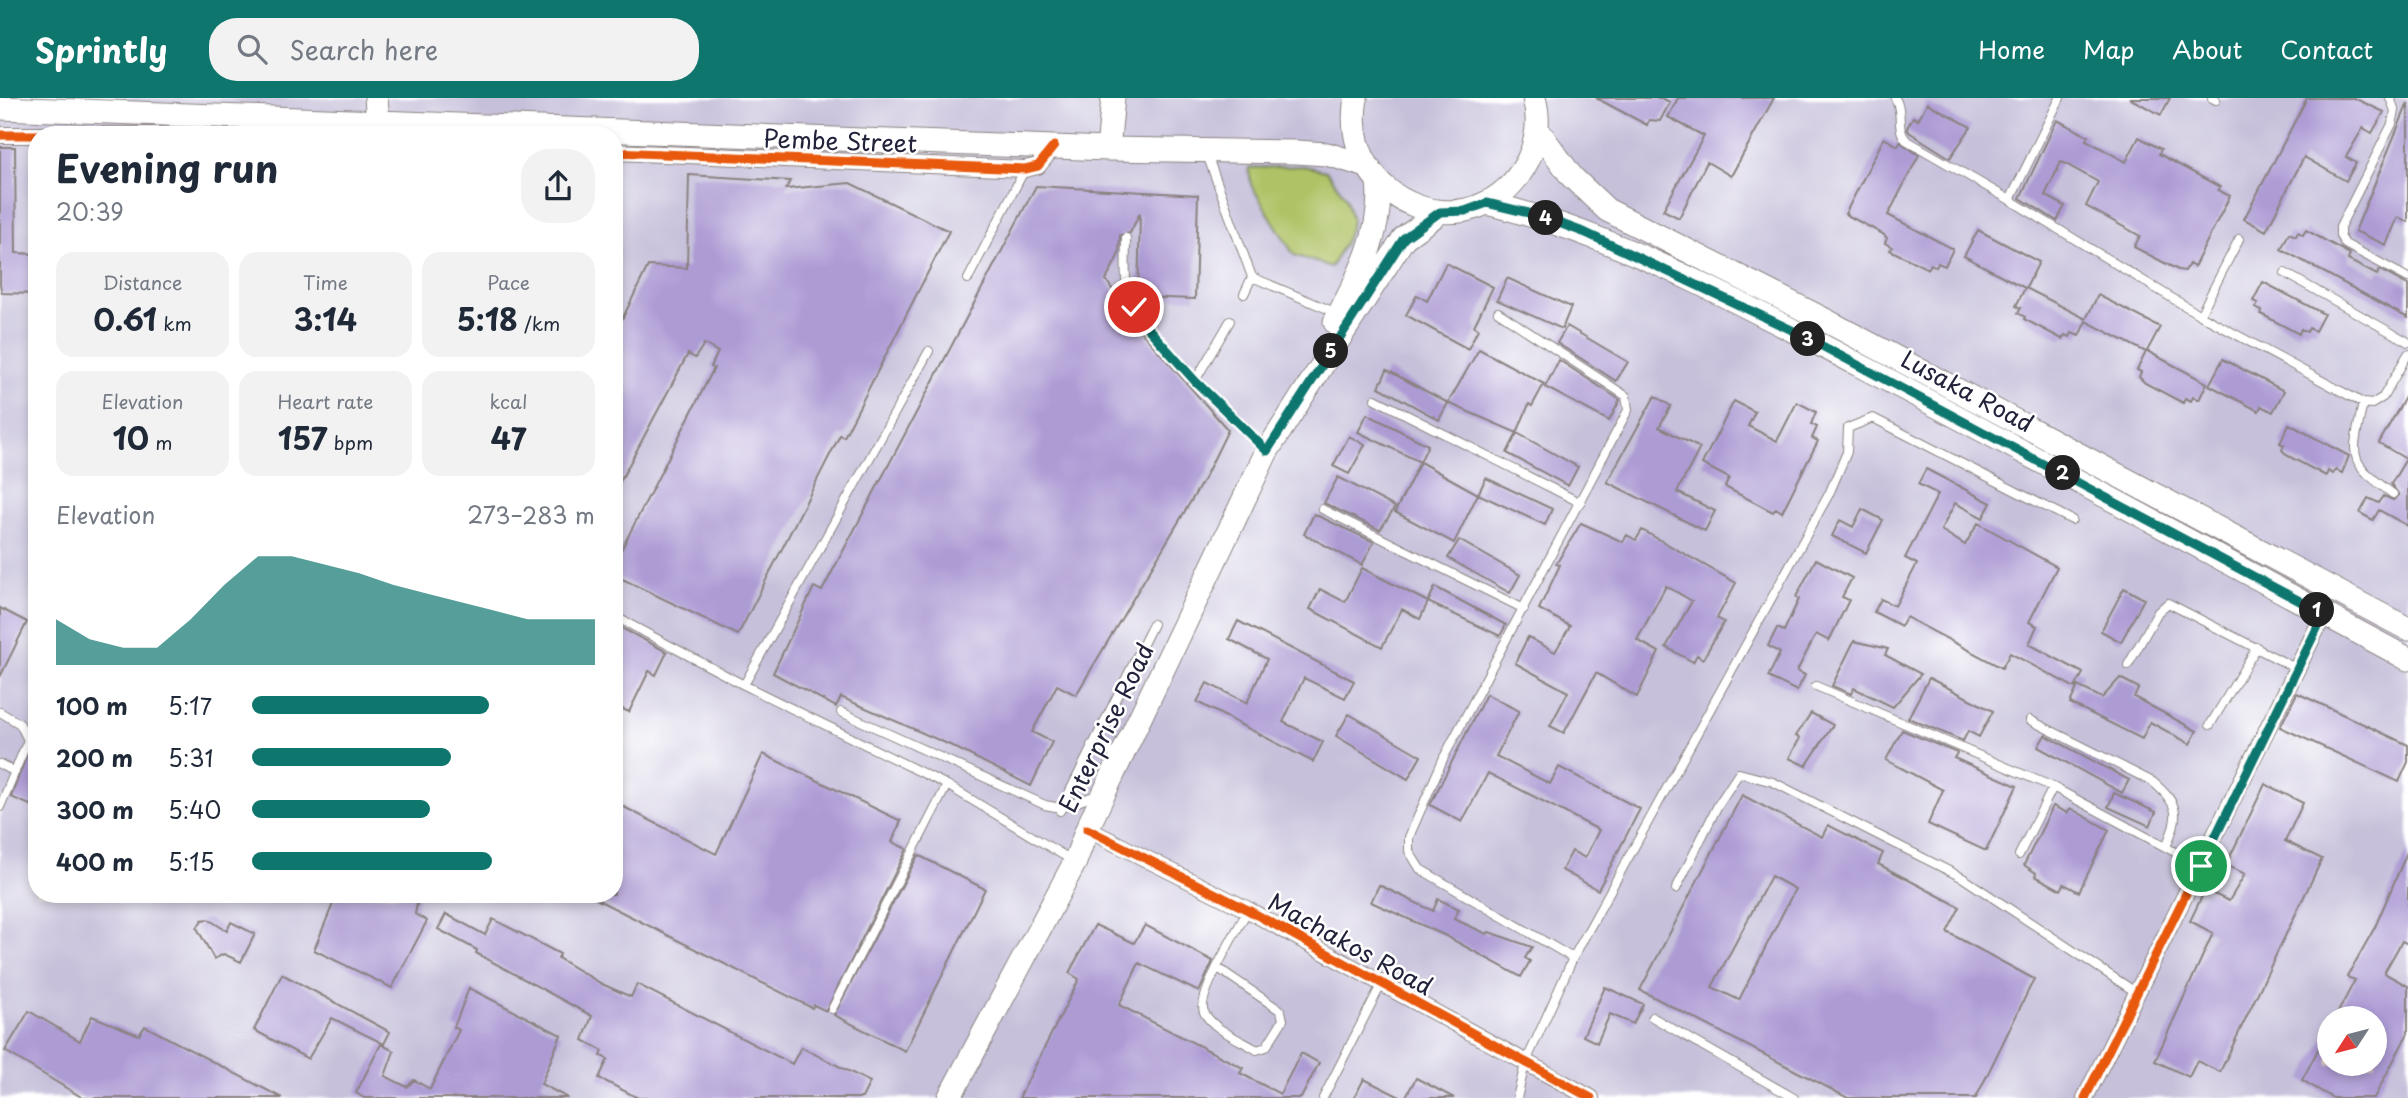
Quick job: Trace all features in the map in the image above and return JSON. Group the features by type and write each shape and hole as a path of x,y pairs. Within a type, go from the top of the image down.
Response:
{"main road":[{"path":"1108,149 1113,98"},
{"path":"1356,98 1354,123 1357,145 1372,174"},
{"path":"623,133 1327,154 1372,174 1407,202 1440,212 1465,211 1487,203 1506,190 1522,172 1538,129 1534,98"},
{"path":"0,108 377,109 522,126"},
{"name":"Lusaka Road","path":"1538,129 1572,177 1606,210 1824,319 2408,629"},
{"name":"Enterprise Road","path":"1346,316 1369,250 1376,215 1372,174"},
{"name":"Lusaka Road","path":"1487,203 1537,215 1586,233 1794,331 2408,659"},
{"name":"Enterprise Road","path":"949,1098 1075,862 1087,829 1124,757 1267,451 1312,380 1346,316 1404,238 1440,212"}],"street":[{"path":"0,135 28,135"},
{"path":"1025,169 1038,166 1054,146"},
{"name":"Pembe Street","path":"623,152 1025,169"},
{"path":"2085,1098 2324,614"},
{"name":"Machakos Road","path":"1087,829 1248,909 1381,985 1591,1098"}],"lane":[{"path":"1895,98 1899,104 1899,131 1906,140 2200,315 2364,403 2372,404 2383,397 2408,354"},
{"path":"2010,200 2060,98"},
{"path":"2390,98 2395,111 2392,124 2340,227 2340,236 2345,244 2408,278"},
{"path":"1205,149 1252,277 1244,294"},
{"path":"968,279 1025,169"},
{"path":"1126,238 1129,299 1138,317 1195,381 1267,451"},
{"path":"2200,315 2239,239"},
{"path":"2285,273 2408,342"},
{"path":"1252,277 1346,316"},
{"path":"1498,312 1626,396 1628,410 1622,427 1444,757 1409,837 1409,850 1420,870 1573,958"},
{"path":"1195,381 1230,321"},
{"path":"744,685 929,352"},
{"path":"1375,399 1581,503"},
{"path":"2364,403 2354,452 2357,464 2393,494"},
{"path":"1517,1098 1525,1064 1573,958 1829,494 1847,452 1848,428 1873,418 2072,520"},
{"path":"1322,509 1524,609"},
{"path":"2128,666 2158,612 2168,603 2297,668"},
{"path":"623,622 947,785 1075,862"},
{"path":"1061,810 1153,624"},
{"path":"2210,725 2256,647"},
{"path":"1816,685 2053,787 2201,866"},
{"path":"0,712 20,724 28,738"},
{"path":"841,712 1061,810 1107,791"},
{"path":"2030,720 2153,782 2164,792 2176,811 2176,821 2166,847"},
{"path":"0,807 28,742"},
{"path":"1091,745 1124,757"},
{"path":"0,764 15,772"},
{"path":"1676,889 1718,805 1739,773 1773,782 1963,878 2137,993"},
{"path":"832,1009 947,785"},
{"path":"2019,855 2053,787"},
{"path":"1218,968 1281,1012 1283,1020 1266,1047 1257,1050 1210,1021 1205,1014 1203,998 1218,968 1248,909"},
{"path":"1323,1098 1381,985"},
{"path":"1652,1017 1794,1098"}],"shaded area":[{"path":"0,98 2408,98 2408,1098 0,1098"}],"green space":[{"path":"1304,166 1326,171 1346,197 1352,221 1346,240 1331,267 1294,255 1251,185 1249,168"}],"building":[{"path":"1596,98 1661,98 1670,102 1660,121 1649,120 1647,125"},
{"path":"1678,98 1774,98 1731,176 1707,162 1679,218 1663,210 1704,136 1668,117"},
{"path":"2129,98 2170,98 2161,115"},
{"path":"2307,98 2354,98 2384,112 2372,133 2363,128 2346,157 2356,163 2346,181 2304,157 2266,231 2244,219"},
{"path":"1927,103 1971,127 1950,158 1909,132 1907,128 1913,117 1918,120"},
{"path":"2408,103 2408,222 2398,217 2386,245 2355,231"},
{"path":"2057,120 2088,136 2086,140 2126,162 2139,137 2161,149 2159,154 2220,187 2218,190 2230,196 2194,267 2189,264 2185,271 2178,270 2134,247 2140,236 2086,206 2098,182 2064,163 2061,162 2045,195 2065,206 2057,221 2020,198"},
{"path":"1884,138 1898,146 1900,142 1919,155 1888,215 1953,249 1945,266 1938,263 1936,267 1931,264 1928,269 1890,250 1892,247 1885,243 1887,238 1883,234 1845,214"},
{"path":"0,147 15,147 16,253 28,254 28,294 2,293"},
{"path":"689,175 790,181 786,189 850,183 949,231 844,437 840,435 738,635 623,579 623,546 714,368 711,367 718,352 704,344 695,358 688,354 623,476 623,317 648,266 687,268"},
{"path":"1036,186 1198,195 1195,299 1138,297 1140,213 1130,233 1120,235 1119,254 1106,280 1144,335 1228,430 1204,479 1076,695 1057,685 1032,732 1052,742 1031,786 950,745 841,697 836,707 773,673 814,587 822,591"},
{"path":"1978,230 2039,262 2026,288 2086,319 2098,295 2160,327 2147,351 2207,383 2199,400 2193,397 2191,401 2185,398 2183,403 2145,383 2139,377 2141,372 2137,370 2146,352 2086,321 2079,336 2072,333 2070,337 2065,335 2062,339 2024,319 2025,317 2018,313 2021,308 2016,306 2025,288 1964,256"},
{"path":"2306,230 2350,254 2348,260 2377,275 2380,270 2408,285 2408,318 2281,249 2289,233 2296,236 2298,232 2303,235"},
{"path":"1446,263 1493,287 1474,326 1478,329 1468,349 1406,315 1417,295 1427,301"},
{"path":"1507,278 1571,307 1562,329 1497,300"},
{"path":"2263,282 2324,314 2315,331 2309,328 2307,332 2301,329 2299,334 2261,314 2262,311 2255,308 2258,303 2253,301"},
{"path":"1567,326 1628,362 1616,381 1557,343"},
{"path":"1479,349 1544,384 1532,406 1529,404 1517,433 1448,403"},
{"path":"2223,359 2284,391 2273,412 2261,406 2259,411 2209,385"},
{"path":"1559,360 1620,400 1609,421 1545,387"},
{"path":"1387,370 1448,403 1439,420 1379,387"},
{"path":"2408,392 2408,526 2379,510 2373,520 2360,513 2368,498 2379,503 2384,496 2393,500 2399,495 2391,484 2406,459 2379,443"},
{"path":"1655,396 1671,406 1659,427 1700,448 1677,492 1715,511 1705,531 1607,482"},
{"path":"1734,401 1755,412 1748,426 1777,441 1797,402 1816,412 1811,424 1817,427 1812,438 1818,441 1782,512 1776,508 1773,512 1725,487 1729,478 1702,464"},
{"path":"1367,414 1428,445 1420,462 1358,432"},
{"path":"2289,424 2349,456 2342,473 2336,470 2333,474 2328,471 2326,476 2288,456 2282,450 2284,445 2280,443"},
{"path":"1517,433 1578,467 1568,486 1507,453"},
{"path":"1349,436 1365,445 1349,474 1333,466"},
{"path":"1420,462 1478,494 1454,543 1395,512"},
{"path":"1926,469 1991,503 1983,518 1955,503 1941,530 1965,545 1978,523 2057,567 2029,622 2037,626 2029,644 2083,673 2075,688 2010,653 2002,668 1906,617 1901,626 1874,612 1881,599 1895,606 1917,564 1905,558 1938,494 1918,484"},
{"path":"1338,477 1395,507 1380,530 1324,503"},
{"path":"1486,478 1552,509 1545,525 1478,494"},
{"path":"1862,509 1883,520 1866,553 1832,536 1840,520 1853,527"},
{"path":"1314,514 1374,542 1362,565 1304,534"},
{"path":"1581,523 1623,542 1627,535 1636,540 1642,530 1736,583 1717,618 1724,622 1703,659 1697,655 1693,662 1666,647 1692,601 1666,586 1637,640 1659,652 1637,697 1596,673 1564,733 1550,726 1568,692 1515,663 1528,637 1555,652 1570,626 1539,609 1560,565 1556,564"},
{"path":"1459,540 1520,575 1510,593 1448,558"},
{"path":"1816,559 1852,578 1842,597 1849,600 1829,641 1816,634 1797,671 1805,675 1797,691 1768,677 1780,653 1768,646 1777,628 1784,631 1799,599 1796,597"},
{"path":"1362,568 1428,602 1420,619 1402,609 1382,647 1310,609 1320,589 1345,602"},
{"path":"1435,587 1506,625 1500,636 1428,602"},
{"path":"2124,588 2144,599 2121,642 2101,631"},
{"path":"0,608 27,622 0,677"},
{"path":"1238,621 1354,681 1345,698 1304,678 1283,722 1323,742 1313,762 1197,702 1207,683 1247,703 1267,659 1229,639"},
{"path":"623,629 667,652 656,675 649,671 629,712 623,709"},
{"path":"1854,641 1888,649 1885,655 1921,674 1893,707 1854,688 1851,694 1832,686"},
{"path":"1929,678 1993,711 1979,737 1968,731 1963,741 1908,718"},
{"path":"2120,678 2139,688 2134,697 2197,731 2190,744 2150,722 2142,739 2070,703 2078,686 2102,698"},
{"path":"2297,693 2408,745 2408,762 2399,782 2280,727"},
{"path":"1486,694 1519,711 1496,756 1550,784 1559,767 1640,809 1598,890 1562,870 1572,851 1585,858 1599,830 1488,773 1462,822 1430,805"},
{"path":"1811,713 1833,725 1806,766 1789,758 1800,738 1796,736"},
{"path":"1349,714 1421,756 1408,779 1336,736"},
{"path":"1902,730 1957,753 1954,758 2017,786 1986,851 1928,824 1943,790 1886,760"},
{"path":"2045,735 2129,780 2122,793 2038,747"},
{"path":"28,751 28,804 11,797"},
{"path":"763,754 901,821 892,842 907,849 826,1011 814,1005 812,1008 604,903 623,903 623,807 716,854"},
{"path":"2265,784 2303,803 2285,841 2322,859 2220,1072 2197,1061 2189,1077 2155,1061 2213,933 2190,921 2205,890 2229,901 2245,874 2226,865"},
{"path":"2114,793 2156,812 2150,826 2108,807"},
{"path":"1742,795 1822,837 1828,825 1883,853 1878,864 1960,907 1947,932 2034,979 1976,1098 1848,1098 1640,990","holes":["1771,876 1795,889 1739,1000 1712,987"]},
{"path":"2053,806 2067,813 2070,808 2109,830 2079,892 2064,884 2061,890 2035,876 2036,873 2024,865"},
{"path":"2408,850 2408,944 2402,941 2384,973 2408,986 2408,1033 2387,1073 2387,1006 2341,1006 2355,980 2347,977 2375,927"},
{"path":"918,855 985,889 905,1051 834,1015"},
{"path":"1379,885 1433,911 1438,899 1459,909 1454,919 1487,934 1489,932 1532,947 1525,958 1530,961 1521,977 1446,936 1371,902"},
{"path":"333,903 417,903 415,914 427,921 392,988 314,950"},
{"path":"446,914 485,935 493,919 560,954 558,958 602,984 631,997 637,984 792,1064 801,1047 870,1082 862,1098 638,1098 599,1078 608,1059 601,1056 603,1051 583,1040 592,1016 476,953 477,950 438,929"},
{"path":"208,919 227,931 231,922 255,934 241,962 224,954 214,959 197,928 202,920"},
{"path":"1095,925 1134,943 1145,925 1213,961 1199,992 1139,963 1119,1005 1243,1068 1240,1073 1280,1094 1301,1053 1319,1063 1301,1098 1019,1098 1079,979 1069,973"},
{"path":"282,974 390,1032 384,1044 332,1018 308,1059 254,1030"},
{"path":"1605,987 1643,1004 1633,1024 1610,1014 1597,1043 1583,1036"},
{"path":"469,988 561,1035 541,1084 568,1098 364,1098 356,1093 381,1044 394,1051 385,1076 407,1087 414,1080 430,1089 459,1030 454,1027"},
{"path":"29,1011 80,1041 92,1016 139,1035 145,1026 282,1098 83,1098 5,1051"},
{"path":"2317,1052 2317,1076 2386,1076 2374,1098 2333,1098 2302,1080"},
{"path":"1416,1078 1454,1098 1405,1098"},
{"path":"1364,1079 1402,1098 1354,1098"}],"cycle path":[{"path":"0,135 28,135"},
{"path":"623,152 1025,169 1038,166 1054,146"},
{"path":"2085,1098 2324,614"},
{"path":"1087,829 1248,910 1591,1098"}],"route":[{"path":"1134,307 1138,317 1195,381 1267,451 1404,238 1440,212 1465,211 1487,203 1537,215 1586,233 1794,331 1884,378 2324,614 2201,866"}]}
